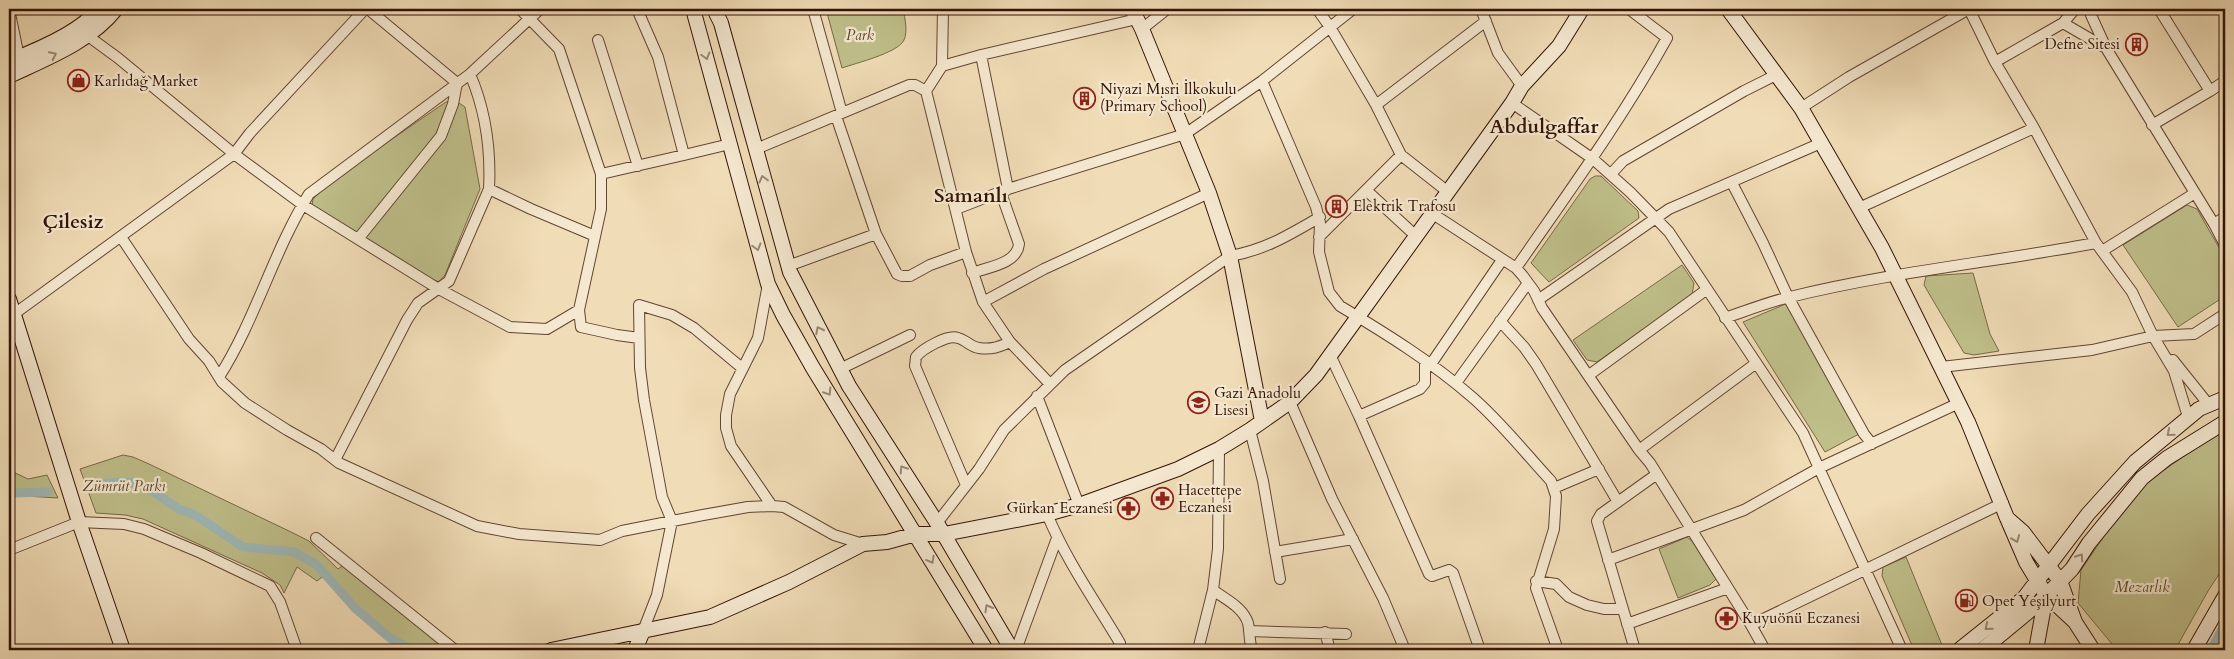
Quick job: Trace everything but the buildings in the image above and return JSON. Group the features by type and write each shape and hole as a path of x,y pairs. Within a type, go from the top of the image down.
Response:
{"main road":[{"path":"14,59 68,32 94,14 98,9"},
{"path":"9,76 88,36 107,21 116,9"},
{"path":"693,9 768,284 813,368 986,650"},
{"path":"714,9 721,23 788,266 848,386 941,528 1012,650"},
{"path":"721,23 722,9"},
{"path":"551,650 710,617 788,582 863,544 887,542 941,528 1048,514 1079,505 1178,468 1250,430 1290,402 1331,357 1512,103 1522,86 1559,46 1582,9"},
{"path":"1732,10 1801,108 1859,208 1896,275 1959,403 2003,503 2017,542 2037,581 2046,595 2075,622"},
{"path":"1137,19 1186,134 1209,193 1230,256 1262,421"},
{"path":"9,299 12,316 123,650"},
{"path":"1958,650 2024,598 2088,514 2135,462 2199,409 2225,398"},
{"path":"1982,650 2046,595 2072,569 2089,542 2142,478 2167,458 2224,422 2224,409 2208,405"},
{"path":"2188,418 2192,429 2203,435"},
{"path":"2008,518 2023,532 2060,581 2075,622 2093,650"},
{"path":"2036,650 2046,595"},
{"path":"2194,650 2225,596"},
{"path":"635,650 643,631"}],"street":[{"path":"9,9 14,59"},
{"path":"12,316 234,154 250,133 366,9 457,83"},
{"path":"520,9 559,49 601,174 601,209 579,310 580,326 639,338"},
{"path":"219,377 236,350 302,205 310,194 470,74 540,9"},
{"path":"637,9 658,57 684,155"},
{"path":"813,9 839,114 876,234 893,267 902,276 910,276 930,265 966,252"},
{"path":"943,9 942,66 926,91 966,252 983,302 1010,342 1050,384"},
{"path":"942,66 981,55 1137,19 1167,9"},
{"path":"1317,9 1330,27 1376,105 1401,155 1448,192"},
{"path":"956,209 1005,191 1186,134 1262,81 1353,9"},
{"path":"1481,9 1498,53 1522,86"},
{"path":"1516,268 1593,159 1646,76 1667,38 1629,9"},
{"path":"1801,108 1849,77 1969,9 1995,62 2034,128 2099,247 2132,292 2153,336 2174,371 2188,418"},
{"path":"1995,62 2063,23 2075,9"},
{"path":"2159,9 2210,91"},
{"path":"2076,30 2086,25 2091,12"},
{"path":"2091,12 2106,48 2225,245"},
{"path":"1376,105 1486,21"},
{"path":"2063,23 2106,48"},
{"path":"88,36 118,58 234,154 302,205 437,288 510,327 547,329 579,310"},
{"path":"598,40 638,166"},
{"path":"972,273 1009,260 1018,249 1019,244 1005,191 981,55"},
{"path":"334,460 407,320 418,304 437,288 449,281 489,188 490,158 476,89 470,74"},
{"path":"1610,174 1623,161 1778,74"},
{"path":"1262,81 1320,217 1319,252 1329,292 1340,306 1456,383 1488,412 1550,481 1554,488 1556,496 1554,529 1536,580 1538,599 1558,650"},
{"path":"2152,125 2225,81"},
{"path":"358,239 441,136 453,104 457,83"},
{"path":"756,149 909,85 915,85 926,91"},
{"path":"1512,103 1593,159 1656,217 1669,232 1724,318 1803,434 1902,650"},
{"path":"1859,208 2034,128"},
{"path":"1538,300 1656,217 1682,203 1821,143"},
{"path":"601,174 730,144"},
{"path":"1319,237 1401,155"},
{"path":"1732,183 1788,297 1864,434 1872,444"},
{"path":"489,188 531,209 595,236"},
{"path":"1366,190 1417,237"},
{"path":"983,302 1052,265 1209,193"},
{"path":"1724,318 1788,297 1896,275 2099,247 2195,193"},
{"path":"1433,214 1516,268 1528,283 1657,474 1751,625 1764,650"},
{"path":"941,528 966,485 979,469 1004,430 1037,396 1076,361 1230,256 1266,247 1320,217"},
{"path":"2214,224 2225,217"},
{"path":"788,266 876,234"},
{"path":"121,237 189,339 209,361 219,377 245,403 321,449 334,460 477,526 518,534 600,540 622,531 672,521 748,507 772,506 784,507 834,535 863,544"},
{"path":"1359,416 1420,389 1425,383 1428,363 1502,260"},
{"path":"1456,383 1528,283"},
{"path":"768,284 758,338 730,394 726,415 726,428 731,446 772,506"},
{"path":"1589,375 1706,290"},
{"path":"643,631 657,595 672,521 662,497 656,470 640,368 639,305 672,315 694,328 742,368"},
{"path":"1941,367 2092,350 2153,336 2194,334 2225,314"},
{"path":"1500,322 1530,355 1618,502"},
{"path":"840,369 910,334"},
{"path":"2153,336 2208,405"},
{"path":"966,485 914,362 918,354 943,339 959,338 978,348 993,349 1010,342"},
{"path":"1331,357 1429,574 1435,575 1449,570 1453,573 1480,650"},
{"path":"1639,450 1755,364"},
{"path":"1037,396 1079,505"},
{"path":"1290,402 1321,476 1383,598 1405,650"},
{"path":"1608,560 1744,510 1819,468 1959,403"},
{"path":"1250,430 1263,481 1280,579"},
{"path":"1198,650 1213,590 1218,549 1219,448"},
{"path":"1554,488 1599,469"},
{"path":"1635,650 1596,521 1601,514 1657,474"},
{"path":"1751,625 2003,503"},
{"path":"1048,514 1058,538 1121,649"},
{"path":"9,550 79,522 124,524 144,529 201,553 270,586 280,602 297,650"},
{"path":"316,538 455,650"},
{"path":"1016,650 1058,538"},
{"path":"1275,552 1353,540"},
{"path":"1536,580 1556,584 1569,597 1587,605 1604,609 1622,609"},
{"path":"1627,624 1728,588"},
{"path":"1213,590 1240,610 1248,622 1252,650"},
{"path":"1249,631 1346,634"},
{"path":"1325,632 1330,650"}],"green space":[{"name":"Park","path":"826,9 903,9 906,29 904,40 894,49 842,68"},
{"path":"453,101 465,107 480,189 445,275 439,282 426,277 312,205 313,199 335,178 446,102"},
{"path":"1595,176 1601,176 1638,211 1639,218 1549,282 1531,263 1590,179"},
{"path":"2187,205 2197,209 2225,258 2225,296 2178,327 2123,245"},
{"path":"1682,265 1694,283 1692,295 1597,362 1587,360 1573,340"},
{"path":"1973,273 1990,334 1999,351 1974,355 1964,353 1924,285 1926,276"},
{"path":"1788,303 1859,434 1825,452 1743,322"},
{"name":"Mezarlık","path":"2225,428 2225,565 2175,650 2117,650 2078,603 2081,570 2128,501 2151,479"},
{"name":"Zümrüt Parkı","path":"123,455 149,464 309,541 338,569 345,564 447,650 432,650 425,646 423,650 409,650 391,641 322,577 317,581 297,567 284,593 280,585 262,573 143,519 125,515 96,513 80,469"},
{"path":"9,470 28,479 47,475 58,498 9,495"},
{"path":"1687,537 1692,541 1716,579 1710,585 1678,598 1659,549"},
{"path":"1906,557 1944,650 1914,650 1882,576 1883,567"}],"waterway":[{"path":"90,486 138,482 179,509 195,515 243,547 294,552 317,565 355,608 390,638 413,650"},
{"path":"9,491 13,493 48,492"},
{"path":"2211,650 2225,624"}],"place":[{"name":"Defne Sitesi","path":"2136,44"},
{"name":"Karlıdağ Market","path":"78,81"},
{"name":"Niyazi Mısri İlkokulu (Primary School)","path":"1084,98"},
{"name":"Elektrik Trafosu","path":"1337,206"},
{"name":"Gazi Anadolu Lisesi","path":"1198,402"},
{"name":"Hacettepe Eczanesi","path":"1162,499"},
{"name":"Gürkan Eczanesi","path":"1129,508"},
{"name":"Opet Yeşilyurt","path":"1966,601"},
{"name":"Kuyuönü Eczanesi","path":"1726,618"}],"district":[{"name":"Abdulgaffar","path":"1544,126"},
{"name":"Samanlı","path":"971,195"},
{"name":"Çilesiz","path":"73,221"}]}
